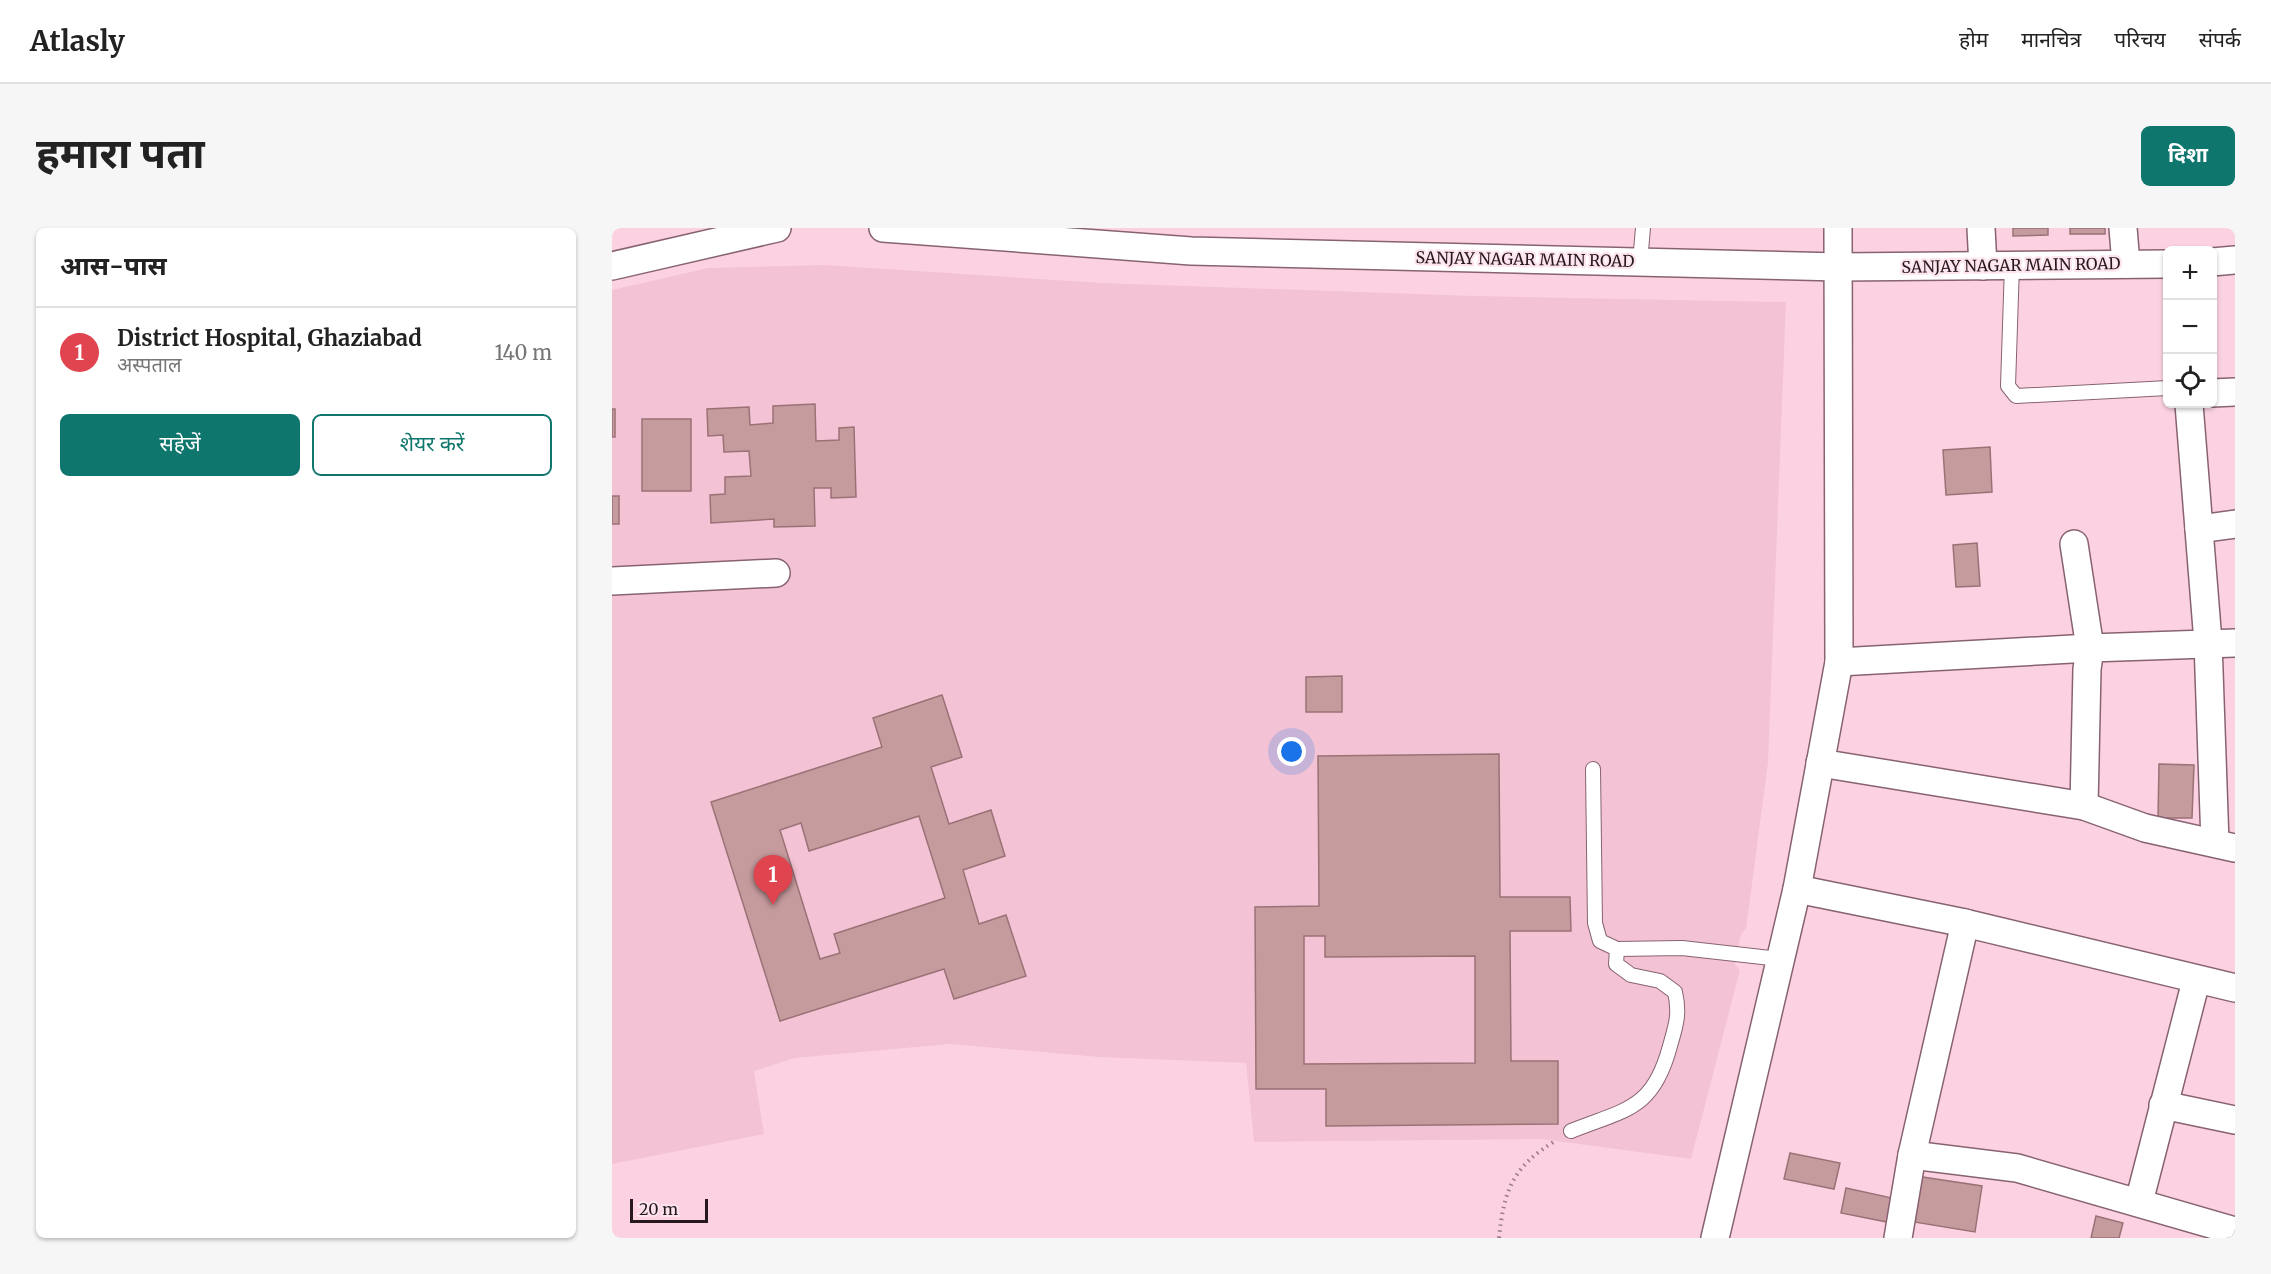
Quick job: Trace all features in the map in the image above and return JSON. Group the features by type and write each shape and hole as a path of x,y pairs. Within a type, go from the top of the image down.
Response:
{"street":[{"path":"612,266 777,228"},
{"name":"SANJAY NAGAR MAIN ROAD","path":"883,228 1191,251 1839,267 2163,264"},
{"path":"1715,1238 1797,889 1839,662 1838,228"},
{"path":"1981,228 1983,266"},
{"path":"2123,228 2126,264"},
{"path":"2217,262 2235,260"},
{"path":"2217,393 2235,392"},
{"path":"1820,763 2084,806 2145,828 2225,845 2189,408"},
{"path":"2199,529 2235,524"},
{"path":"2074,544 2090,648 2087,669 2084,806"},
{"path":"612,581 776,573"},
{"path":"1839,662 2208,642 2235,643"},
{"path":"1797,889 1965,923 2196,981 2235,988"},
{"path":"1898,1238 1912,1155 1965,923"},
{"path":"2139,1202 2196,981"},
{"path":"2163,1105 2235,1120"},
{"path":"1912,1155 2017,1168 2235,1231"}],"lane":[{"path":"1640,262 1643,228"},
{"path":"2012,265 2008,386 2016,396 2163,388"},
{"path":"1593,769 1595,923 1600,941 1617,949 1682,948 1780,959"},
{"path":"1571,1131 1633,1106 1650,1093 1662,1075 1680,1011 1675,992 1660,981 1631,975 1616,964 1617,949"}],"path":[{"path":"1499,1238 1501,1214 1516,1171 1542,1149 1571,1131"}],"shaded area":[{"path":"825,265 1102,283 1474,296 1786,302 1768,763 1746,929 1741,934 1735,964 1740,970 1691,1159 1541,1139 1254,1142 1246,1063 1099,1057 950,1044 795,1058 754,1071 764,1134 612,1164 612,290 708,268"}],"building":[{"path":"2013,228 2048,228 2048,235 2013,236"},
{"path":"2070,228 2105,228 2105,234 2070,234"},
{"path":"815,404 816,441 839,440 839,428 854,427 856,497 831,498 831,488 814,488 815,526 774,527 774,519 711,523 710,495 725,494 725,477 751,476 749,451 724,452 723,435 708,436 707,409 749,407 750,425 773,423 773,406"},
{"path":"612,409 615,409 615,437 612,437"},
{"path":"642,419 691,419 691,491 642,491"},
{"path":"1990,447 1992,492 1946,495 1943,450"},
{"path":"612,496 619,496 619,524 612,524"},
{"path":"1977,543 1980,586 1956,587 1953,545"},
{"path":"1342,676 1342,712 1306,712 1306,677"},
{"path":"942,695 962,757 931,767 949,824 991,810 1005,856 963,870 979,924 1006,915 1026,976 954,999 944,969 780,1021 711,802 882,747 873,718","holes":["919,816 945,898 834,934 840,953 820,959 780,830 801,823 809,851"]},
{"path":"1499,754 1500,897 1570,897 1571,931 1510,931 1511,1061 1558,1061 1558,1124 1326,1126 1326,1089 1256,1089 1255,907 1319,906 1318,756","holes":["1304,936 1325,936 1325,957 1475,956 1475,1063 1304,1064"]},
{"path":"2159,764 2194,765 2192,818 2158,818"},
{"path":"1790,1153 1840,1163 1834,1189 1784,1179"},
{"path":"1916,1176 1982,1186 1975,1232 1908,1221"},
{"path":"1846,1188 1892,1198 1887,1222 1841,1213"},
{"path":"2096,1216 2123,1223 2119,1238 2091,1238"}],"place":[{"name":"District Hospital, Ghaziabad","path":"773,905"}]}
